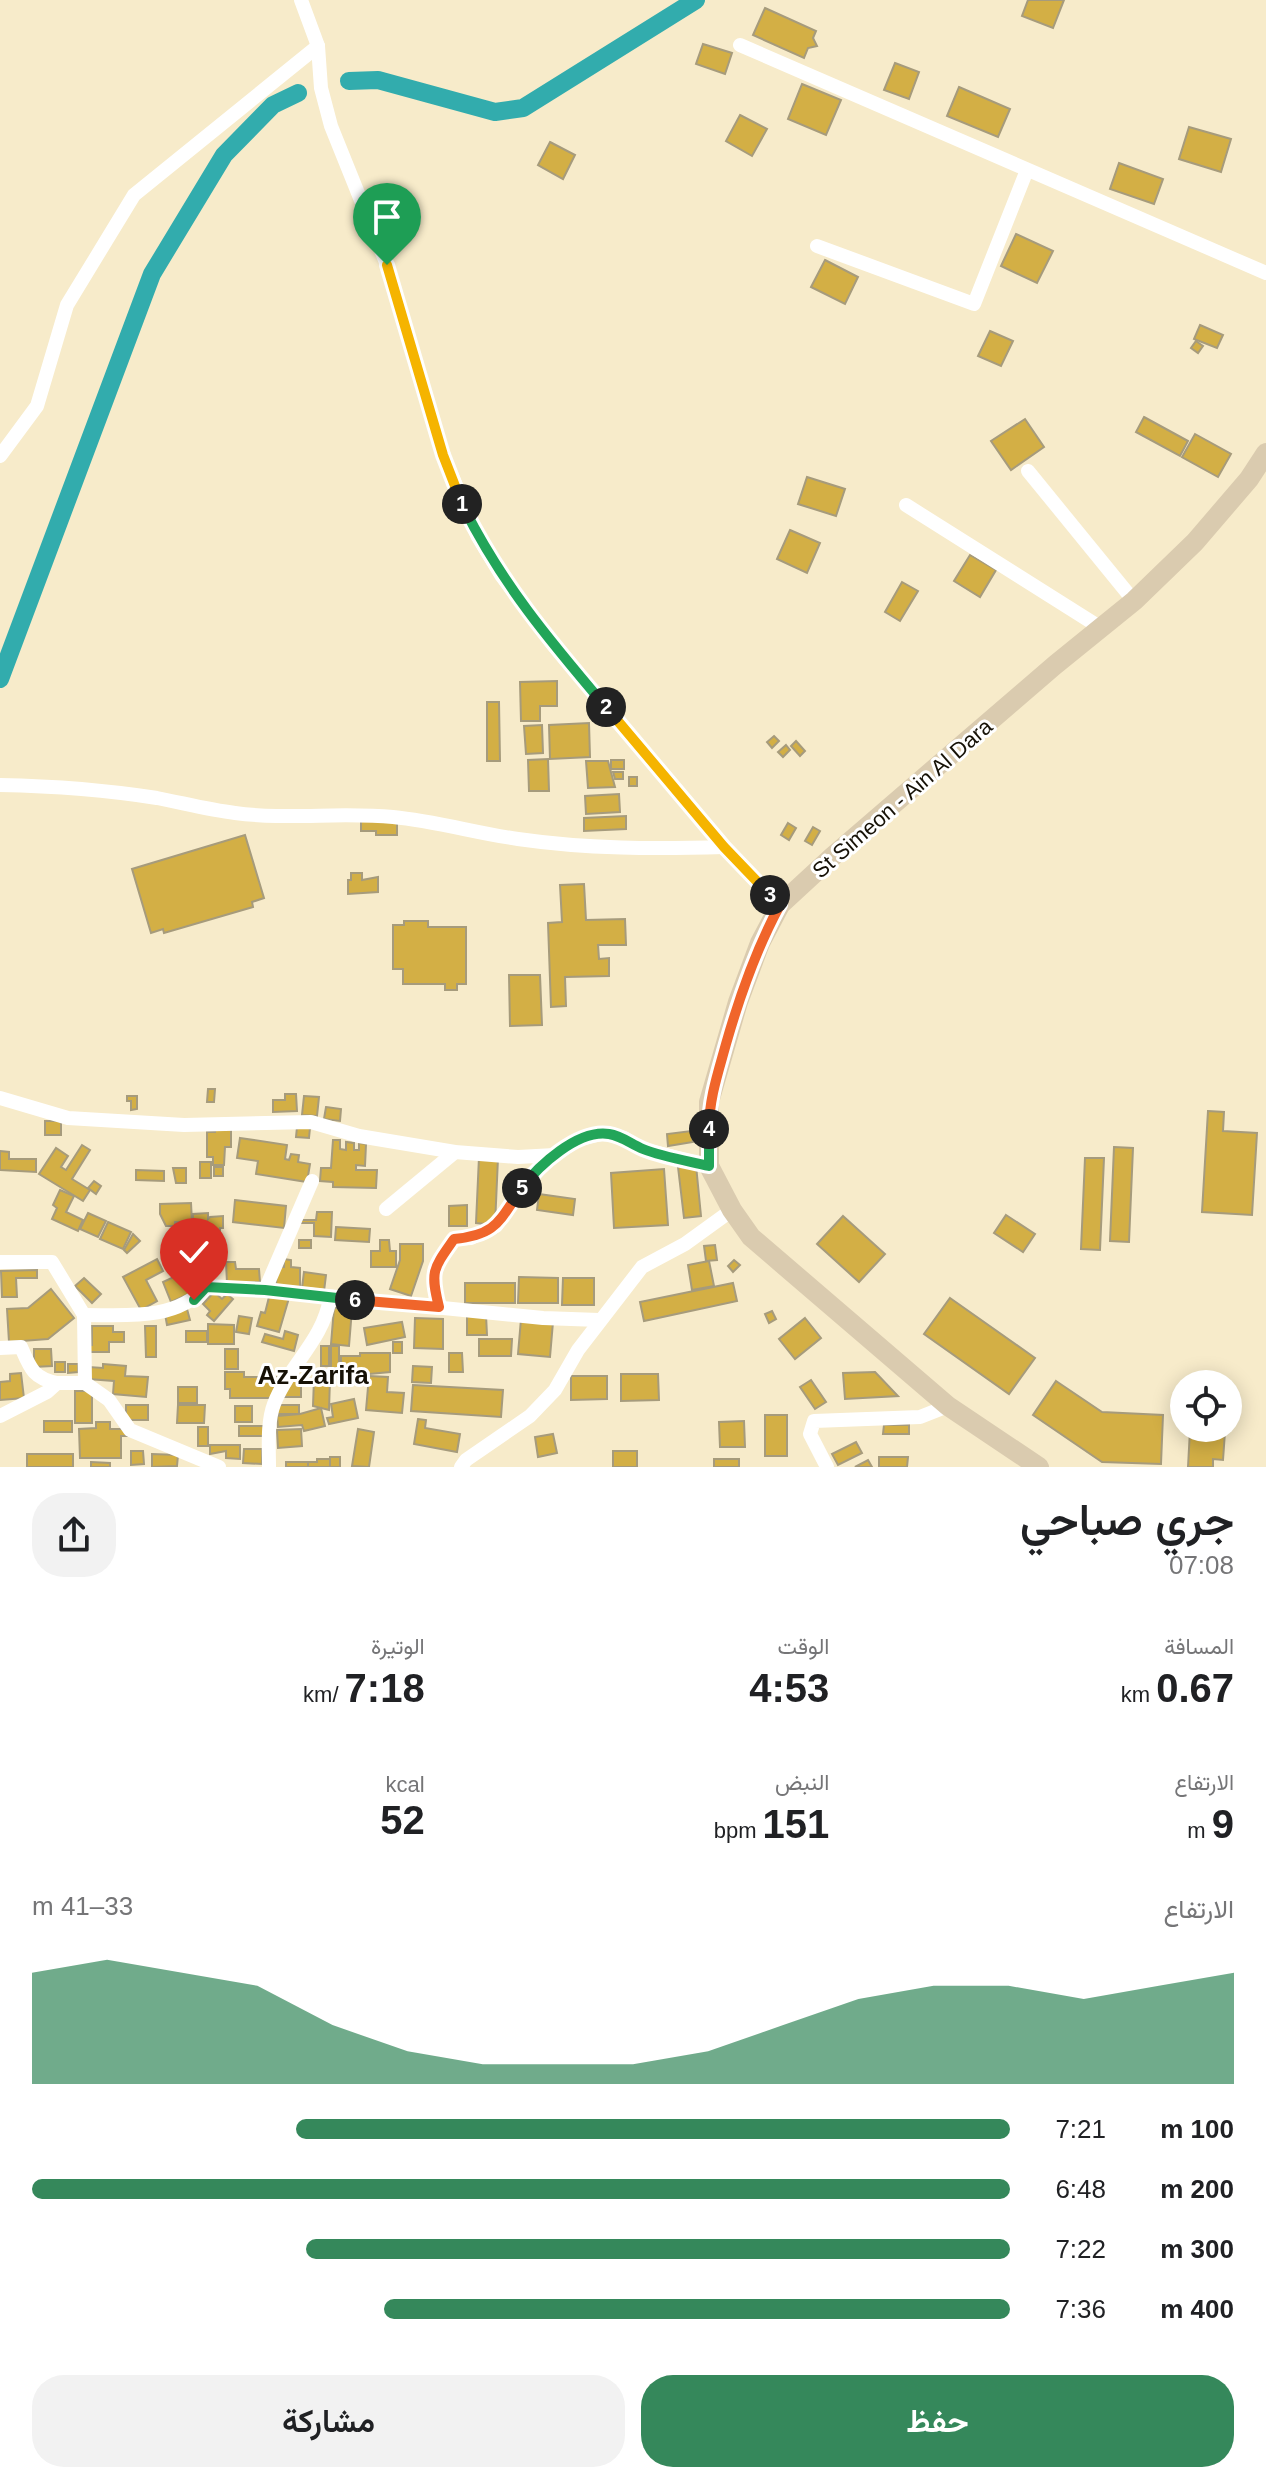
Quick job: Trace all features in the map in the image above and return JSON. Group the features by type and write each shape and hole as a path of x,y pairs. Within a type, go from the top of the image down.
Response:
{"main road":[{"name":"St Simeon - Ain Al Dara","path":"1039,1467 948,1406 751,1237 732,1210 709,1166 709,1102 738,1002 760,943 780,905 855,837 1134,601 1195,542 1249,479 1266,453"}],"street":[{"path":"301,0 318,46 321,88 331,126 387,265 443,455 478,537 526,612 724,847 780,905"},
{"path":"740,45 1266,273"},
{"path":"0,456 37,406 67,305 134,195 318,46"},
{"path":"817,246 974,304 1027,170"},
{"path":"1028,471 1134,601"},
{"path":"906,505 1101,628"},
{"path":"0,785 155,798 268,817 301,814 392,817 516,839 616,849 724,847"},
{"path":"0,1098 68,1118 184,1125 311,1122 359,1136 455,1152 518,1157 555,1155"},
{"path":"439,1307 432,1279 454,1239 471,1238 496,1226 525,1184 545,1162 577,1140 605,1133 624,1138 642,1149 709,1166"},
{"path":"386,1209 455,1152"},
{"path":"265,1290 312,1181"},
{"path":"461,1467 466,1460 530,1416 555,1390 599,1320 642,1267 685,1244 732,1210"},
{"path":"0,1262 52,1262 84,1315 85,1383"},
{"path":"84,1315 154,1314 194,1300 206,1287 265,1290 543,1318 599,1320"},
{"path":"269,1467 272,1407 327,1320 330,1298"},
{"path":"0,1348 21,1347 28,1365 43,1380 85,1383 109,1400 130,1430 219,1467"},
{"path":"0,1416 47,1392 57,1383"},
{"path":"827,1467 810,1434 814,1421 920,1417 948,1406"}],"building":[{"path":"1028,0 1064,0 1053,28 1022,16"},
{"path":"765,8 816,31 813,38 817,46 808,48 804,58 753,35"},
{"path":"703,44 732,53 725,74 696,64"},
{"path":"895,63 919,72 909,99 884,90"},
{"path":"802,84 841,100 826,135 788,119"},
{"path":"959,87 1010,109 998,137 947,116"},
{"path":"740,115 767,129 752,156 726,141"},
{"path":"1189,127 1231,139 1221,172 1179,159"},
{"path":"550,142 575,155 563,179 538,165"},
{"path":"1119,163 1163,179 1154,204 1110,189"},
{"path":"1016,234 1053,251 1037,283 1001,266"},
{"path":"825,260 858,277 845,304 811,287"},
{"path":"1200,325 1223,335 1217,348 1194,339"},
{"path":"990,331 1013,341 1001,366 978,356"},
{"path":"1196,341 1203,346 1198,353 1191,348"},
{"path":"1144,417 1188,441 1180,456 1136,432"},
{"path":"1025,419 1044,447 1011,470 991,441"},
{"path":"1195,434 1231,454 1218,477 1182,457"},
{"path":"807,477 845,489 836,516 798,504"},
{"path":"790,530 820,543 807,573 777,559"},
{"path":"970,555 996,570 980,597 954,581"},
{"path":"902,582 918,591 900,621 885,612"},
{"path":"557,681 557,706 540,706 540,721 521,721 520,682"},
{"path":"487,702 499,702 500,761 487,761"},
{"path":"589,723 590,757 550,759 549,725"},
{"path":"542,725 543,753 526,754 524,726"},
{"path":"774,736 779,741 772,748 767,742"},
{"path":"796,741 805,751 800,756 791,746"},
{"path":"786,745 790,750 783,757 778,752"},
{"path":"548,759 549,791 529,791 528,760"},
{"path":"611,760 624,760 624,769 611,769"},
{"path":"586,761 608,761 615,787 588,788"},
{"path":"613,772 623,772 623,779 615,779"},
{"path":"629,777 637,777 637,786 629,786"},
{"path":"619,794 620,812 586,814 585,796"},
{"path":"626,816 626,829 584,831 584,818"},
{"path":"361,820 397,820 397,835 361,831"},
{"path":"788,823 796,828 789,840 781,835"},
{"path":"813,827 820,831 812,845 805,841"},
{"path":"245,835 264,898 252,902 253,907 164,933 163,929 151,933 132,869"},
{"path":"351,873 362,873 362,880 378,877 378,892 348,894"},
{"path":"584,884 586,920 625,919 626,945 598,945 599,959 609,958 609,976 565,977 566,1006 551,1007 548,923 562,922 560,885"},
{"path":"404,921 428,921 428,927 466,927 466,984 457,984 457,990 445,990 445,984 403,984 403,969 393,969 393,925 404,925"},
{"path":"509,975 540,975 542,1025 510,1026"},
{"path":"208,1089 215,1089 214,1102 207,1102"},
{"path":"285,1094 296,1094 297,1111 273,1112 273,1100 285,1100"},
{"path":"127,1096 137,1096 137,1109 131,1110 131,1101 127,1101"},
{"path":"304,1096 319,1097 317,1116 302,1115"},
{"path":"326,1107 341,1109 340,1121 324,1119"},
{"path":"1208,1111 1224,1112 1223,1131 1257,1133 1252,1215 1202,1212"},
{"path":"45,1121 61,1121 61,1135 45,1135"},
{"path":"297,1127 310,1128 309,1138 296,1137"},
{"path":"215,1129 231,1129 231,1147 225,1147 224,1165 213,1165 213,1157 207,1157 207,1132 215,1132"},
{"path":"691,1131 693,1142 668,1146 667,1134"},
{"path":"240,1138 287,1145 285,1159 289,1160 291,1154 299,1155 298,1162 310,1164 307,1182 256,1174 258,1161 237,1158"},
{"path":"333,1140 340,1140 340,1149 346,1150 346,1142 354,1143 354,1150 359,1150 359,1143 366,1144 365,1166 356,1165 356,1170 377,1170 376,1188 333,1187 333,1182 320,1181 321,1168 331,1168"},
{"path":"82,1145 90,1150 72,1179 90,1190 83,1201 39,1174 56,1148 68,1156 61,1167 66,1170"},
{"path":"1114,1147 1133,1148 1129,1242 1110,1241"},
{"path":"0,1151 9,1152 9,1159 36,1159 36,1172 0,1170"},
{"path":"479,1157 498,1158 495,1225 476,1223"},
{"path":"1085,1158 1104,1158 1100,1250 1081,1249"},
{"path":"200,1162 211,1162 211,1178 200,1178"},
{"path":"696,1165 701,1216 684,1218 678,1167"},
{"path":"214,1167 223,1167 223,1176 214,1176"},
{"path":"173,1168 186,1168 186,1183 176,1183"},
{"path":"664,1169 668,1225 614,1228 611,1173"},
{"path":"136,1170 164,1171 164,1181 136,1180"},
{"path":"94,1181 101,1186 96,1194 88,1188"},
{"path":"60,1190 74,1196 66,1212 83,1220 78,1231 52,1219 57,1208 53,1205"},
{"path":"539,1194 575,1199 573,1215 537,1210"},
{"path":"235,1200 286,1206 284,1228 233,1222"},
{"path":"191,1203 192,1222 175,1222 175,1226 166,1226 160,1214 160,1204"},
{"path":"467,1205 467,1226 449,1226 449,1206"},
{"path":"317,1212 332,1212 331,1237 314,1236 314,1223 298,1223 298,1220 316,1220"},
{"path":"88,1213 106,1221 98,1237 80,1229"},
{"path":"208,1213 208,1219 223,1216 220,1233 193,1234 193,1214"},
{"path":"1006,1215 1035,1234 1023,1252 994,1233"},
{"path":"843,1216 885,1254 859,1282 817,1244"},
{"path":"108,1222 131,1232 123,1249 100,1239"},
{"path":"192,1223 192,1237 173,1237 173,1226"},
{"path":"336,1227 370,1229 369,1242 335,1240"},
{"path":"133,1234 140,1241 127,1253 124,1250"},
{"path":"299,1240 311,1240 311,1248 299,1248"},
{"path":"380,1240 389,1240 390,1251 396,1251 396,1267 371,1267 371,1251 380,1251"},
{"path":"194,1241 194,1252 177,1253 176,1242"},
{"path":"400,1244 423,1244 423,1261 411,1296 390,1289 400,1260"},
{"path":"715,1245 717,1260 706,1261 704,1246"},
{"path":"198,1254 199,1263 178,1264 178,1255"},
{"path":"157,1259 163,1271 146,1280 157,1301 141,1310 123,1277"},
{"path":"284,1259 291,1260 291,1267 300,1268 300,1287 276,1286 277,1267 284,1267"},
{"path":"734,1260 740,1265 733,1272 728,1266"},
{"path":"709,1261 714,1286 692,1290 688,1265"},
{"path":"226,1262 235,1262 236,1269 259,1269 260,1282 227,1283"},
{"path":"205,1265 206,1276 196,1276 179,1266"},
{"path":"37,1270 37,1278 16,1278 17,1297 2,1297 1,1271"},
{"path":"304,1272 326,1275 324,1291 302,1288"},
{"path":"180,1274 189,1294 171,1302 163,1282"},
{"path":"519,1277 558,1278 558,1303 518,1303"},
{"path":"84,1278 101,1294 92,1303 75,1286"},
{"path":"563,1278 594,1278 594,1305 562,1305"},
{"path":"465,1283 515,1283 515,1303 465,1303"},
{"path":"733,1283 737,1301 644,1321 640,1302"},
{"path":"51,1289 74,1318 48,1339 9,1342 7,1309 28,1308"},
{"path":"214,1292 222,1299 227,1294 233,1299 214,1321 207,1315 210,1311 203,1304"},
{"path":"270,1293 289,1298 279,1332 257,1326 261,1312 265,1313"},
{"path":"950,1298 1035,1358 1009,1394 924,1334"},
{"path":"334,1308 352,1309 349,1346 331,1344"},
{"path":"187,1309 190,1320 167,1325 165,1314"},
{"path":"772,1311 776,1319 769,1323 765,1314"},
{"path":"467,1315 486,1315 487,1335 467,1335"},
{"path":"239,1316 252,1318 249,1334 236,1332"},
{"path":"415,1318 443,1319 443,1349 414,1348"},
{"path":"805,1318 821,1338 795,1359 779,1339"},
{"path":"521,1319 553,1322 550,1357 518,1354"},
{"path":"402,1322 405,1337 367,1345 364,1328"},
{"path":"208,1324 234,1325 234,1344 208,1344"},
{"path":"92,1326 113,1326 113,1332 124,1332 124,1342 109,1342 109,1352 89,1352"},
{"path":"145,1326 156,1326 156,1357 146,1357"},
{"path":"186,1331 207,1331 207,1342 186,1342"},
{"path":"285,1331 298,1335 294,1351 262,1342 265,1334 283,1339"},
{"path":"479,1339 512,1339 511,1356 479,1356"},
{"path":"393,1342 402,1342 402,1353 393,1353"},
{"path":"321,1346 329,1346 329,1366 321,1366"},
{"path":"331,1346 339,1346 339,1368 331,1368"},
{"path":"34,1349 51,1349 52,1366 34,1367"},
{"path":"225,1349 238,1349 238,1369 225,1369"},
{"path":"360,1353 390,1353 390,1372 359,1375 359,1371 341,1371 341,1356 360,1356"},
{"path":"449,1353 462,1353 463,1372 449,1372"},
{"path":"55,1362 65,1362 65,1372 55,1372"},
{"path":"68,1364 78,1364 78,1372 68,1373"},
{"path":"103,1364 126,1366 125,1376 148,1377 146,1397 113,1394 114,1381 88,1379 89,1367 103,1368"},
{"path":"413,1366 432,1367 431,1383 412,1382"},
{"path":"225,1372 244,1372 244,1377 283,1377 273,1398 230,1398 230,1389 225,1389"},
{"path":"875,1372 898,1396 845,1399 843,1373"},
{"path":"21,1373 24,1398 0,1400 0,1382 10,1381 10,1374"},
{"path":"621,1374 658,1374 659,1400 621,1401"},
{"path":"369,1376 388,1377 387,1392 404,1393 402,1413 366,1410"},
{"path":"571,1376 607,1376 607,1399 571,1400"},
{"path":"314,1379 330,1379 329,1410 313,1406"},
{"path":"293,1380 301,1380 301,1397 283,1397"},
{"path":"811,1380 826,1402 815,1409 800,1387"},
{"path":"1056,1381 1102,1412 1163,1415 1161,1464 1102,1462 1033,1415"},
{"path":"413,1385 503,1390 501,1417 411,1411"},
{"path":"178,1387 197,1387 197,1403 178,1403"},
{"path":"75,1391 92,1391 92,1423 75,1423"},
{"path":"354,1399 358,1418 329,1424 327,1418 333,1417 331,1404"},
{"path":"126,1405 148,1405 148,1420 126,1420"},
{"path":"178,1405 205,1405 204,1423 177,1423"},
{"path":"276,1405 299,1405 299,1414 276,1414"},
{"path":"235,1406 252,1406 252,1422 235,1422"},
{"path":"321,1408 325,1426 304,1431 302,1425 278,1427 277,1416"},
{"path":"765,1415 787,1415 787,1456 765,1456"},
{"path":"418,1419 426,1420 425,1428 460,1434 457,1452 414,1444"},
{"path":"44,1421 72,1421 72,1432 44,1432"},
{"path":"744,1421 745,1447 720,1447 719,1422"},
{"path":"96,1422 110,1422 110,1429 127,1429 127,1436 121,1436 121,1458 80,1458 79,1429 96,1428"},
{"path":"884,1425 909,1425 909,1434 883,1434"},
{"path":"239,1426 265,1426 265,1436 239,1436"},
{"path":"198,1427 208,1427 208,1446 198,1446"},
{"path":"301,1429 302,1446 278,1448 277,1430"},
{"path":"358,1429 374,1432 369,1467 352,1466"},
{"path":"553,1434 557,1453 538,1457 535,1437"},
{"path":"856,1442 862,1453 838,1465 832,1454"},
{"path":"1189,1442 1224,1442 1223,1460 1213,1459 1213,1467 1188,1467"},
{"path":"210,1445 240,1445 240,1459 226,1458 226,1451 210,1454"},
{"path":"244,1449 262,1449 262,1464 243,1463"},
{"path":"131,1451 143,1451 144,1464 131,1465"},
{"path":"613,1451 637,1451 637,1467 613,1467"},
{"path":"27,1454 73,1454 73,1467 27,1467"},
{"path":"152,1454 178,1455 177,1466 152,1467"},
{"path":"330,1457 340,1457 340,1467 330,1467"},
{"path":"879,1457 908,1457 907,1467 879,1467"},
{"path":"317,1459 330,1459 330,1467 308,1467 308,1462 317,1462"},
{"path":"714,1459 739,1459 739,1467 714,1467"},
{"path":"868,1460 872,1467 855,1467"},
{"path":"91,1462 110,1463 110,1467 91,1467"},
{"path":"286,1462 308,1462 308,1467 286,1467"}],"waterway":[{"path":"349,81 378,80 495,112 523,108 696,0"},
{"path":"0,679 152,274 224,155 273,105 298,93"}],"district":[{"name":"Az-Zarifa","path":"313,1375"}],"route":[{"path":"194,1300 206,1287 439,1307 432,1279 454,1239 471,1238 496,1226 525,1184 545,1162 577,1140 605,1133 624,1138 642,1149 709,1166 709,1102 738,1002 760,943 780,905 724,847 526,612 501,575 478,537 443,455 387,265"}]}
